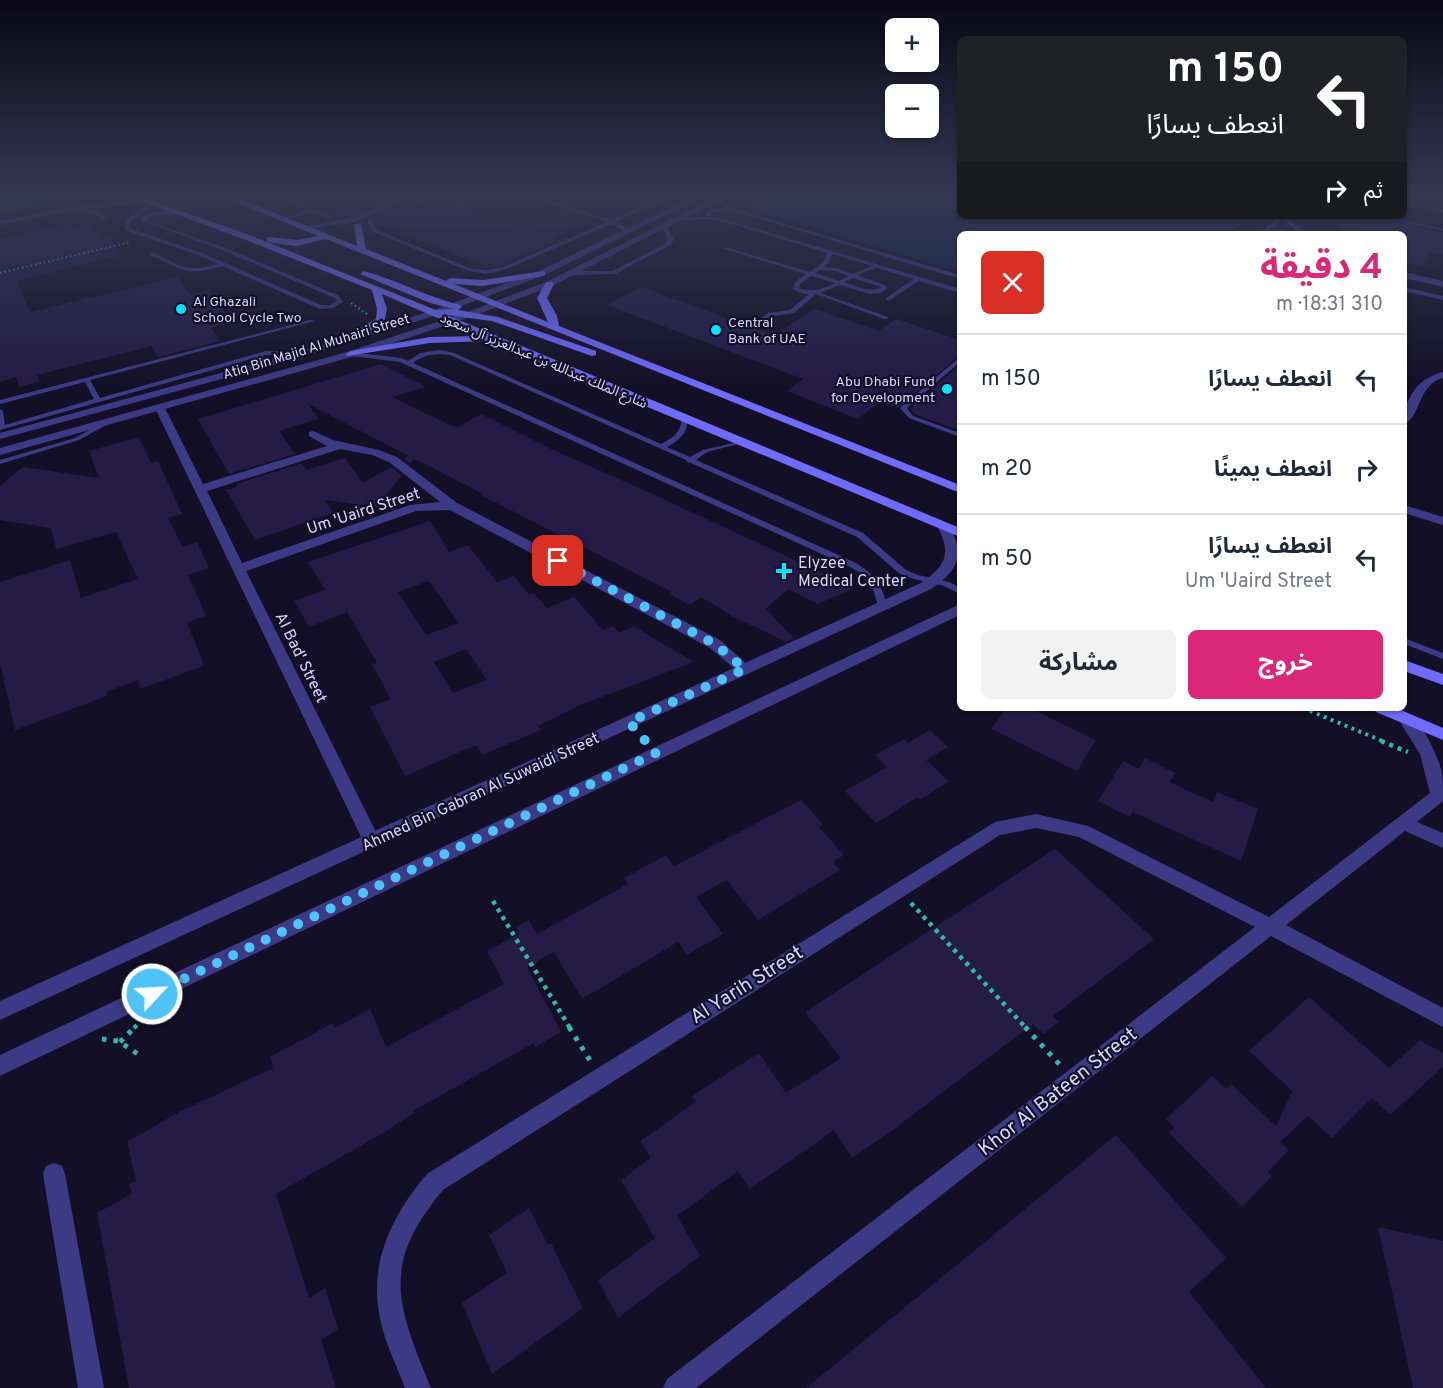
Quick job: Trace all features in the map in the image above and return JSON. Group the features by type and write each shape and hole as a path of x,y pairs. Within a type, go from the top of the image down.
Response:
{"main road":[{"name":"شارع الملك عبدالله بن عبدالعزيز آل سعود","path":"302,259 957,532"},
{"name":"شارع الملك عبدالله بن عبدالعزيز آل سعود","path":"383,259 957,488"},
{"path":"331,270 380,278 452,306 495,305"},
{"path":"430,278 483,283 542,273"},
{"path":"549,284 542,298 552,316 555,329"},
{"path":"345,341 381,320 382,309 376,288"},
{"path":"434,313 473,313 568,346 631,359"},
{"path":"351,354 395,344 448,338 473,338 504,343"},
{"path":"1407,666 1443,680"},
{"path":"1388,711 1443,734"}],"street":[{"name":"Atiq Bin Majid Al Muhairi Street","path":"0,431 288,358 345,341 478,298 542,273 571,259"},
{"name":"Atiq Bin Majid Al Muhairi Street","path":"0,452 351,354 495,305 549,284 601,259"},
{"path":"1407,276 1443,284"},
{"path":"1407,415 1424,382 1431,377 1443,375"},
{"name":"Al Bad' Street","path":"160,408 371,840"},
{"path":"313,434 321,440 367,449 388,457 453,506"},
{"path":"200,489 342,445"},
{"name":"Um 'Uaird Street","path":"239,569 414,508 434,505 453,506 715,644 745,669"},
{"path":"1407,509 1443,521"},
{"name":"Ahmed Bin Gabran Al Suwaidi Street","path":"0,1011 934,581 949,565 953,551 952,543 943,526"},
{"path":"0,1066 957,610"},
{"name":"Khor Al Bateen Street","path":"676,1388 1441,793 1432,762 1421,740 1406,719"},
{"name":"Al Yarih Street","path":"418,1388 393,1325 388,1299 388,1273 393,1246 418,1200 442,1177 995,829 1022,822 1052,823 1082,831 1270,926 1443,1018"},
{"path":"1403,823 1443,841"},
{"path":"54,1174 91,1388"}],"lane":[{"path":"162,259 191,272 203,271 222,263 224,259"},
{"path":"211,259 320,307 331,307 340,302 337,297 247,259"},
{"path":"443,259 481,272 504,268 525,259"},
{"path":"573,273 617,272 641,259"},
{"path":"763,259 875,293 885,287 820,267"},
{"path":"828,259 796,283 795,287 799,291 815,294 886,318"},
{"path":"853,259 957,290"},
{"path":"897,259 957,276"},
{"path":"762,320 770,314 792,312 815,294 849,276 877,266"},
{"path":"888,299 924,274 927,271 925,267"},
{"path":"941,286 947,279 957,277"},
{"path":"1407,290 1443,298"},
{"path":"0,402 312,321"},
{"path":"0,411 0,431 98,400 266,353 281,353 288,358"},
{"path":"408,364 415,357 426,353 452,354 860,535 876,546 898,569 915,577 951,585 957,589"},
{"path":"351,354 392,358 408,364 851,564 875,582 882,606"},
{"path":"957,362 904,406 904,411 908,415 957,434"},
{"path":"87,380 98,400"},
{"path":"661,447 677,439 683,432 686,420"},
{"path":"0,462 77,439 106,423"},
{"path":"689,460 705,451 740,442"},
{"path":"1407,642 1443,656"}],"path":[{"path":"0,273 60,259"},
{"path":"340,302 349,302 371,315"},
{"path":"1310,711 1432,762"},
{"path":"898,888 1073,1079"},
{"path":"493,901 600,1076"},
{"path":"120,1042 149,1013"}],"water":[{"path":"916,259 957,259 957,271"}],"building":[{"path":"0,259 108,259 17,281 30,312 178,277 190,295 209,290 232,322 211,328 220,341 158,357 152,346 37,375 40,381 20,387 16,377 0,382"},
{"path":"465,259 516,259 502,265 488,268"},
{"path":"1407,259 1425,259 1421,266 1407,263"},
{"path":"641,287 774,335 814,309 879,331 896,319 957,339 957,358 898,408 880,402 858,419 787,391 803,379 607,305"},
{"path":"381,364 426,387 392,397 452,426 458,427 481,414 551,449 855,588 818,604 788,589 766,609 794,638 786,642 732,616 701,597 690,605 669,594 672,592 423,463 414,459 410,464 404,459 409,456 308,404 318,419 279,431 295,454 229,474 198,419"},
{"name":"Abu Dhabi Fund for Development","path":"957,368 957,430 914,414 910,408"},
{"path":"139,437 151,463 158,461 182,514 168,518 183,547 197,542 209,568 188,575 206,616 187,622 204,666 140,689 138,680 106,692 107,696 15,730 0,663 0,582 70,560 81,598 138,579 116,532 56,549 51,528 0,520 0,486 23,467 99,478 89,451"},
{"path":"345,458 363,483 391,467 402,475 377,507 325,500 333,513 255,540 226,490 237,487 236,484 302,463 306,470"},
{"path":"430,521 449,552 468,545 497,582 514,576 529,595 534,593 547,608 574,597 603,630 613,626 619,633 633,626 694,662 580,705 538,726 541,730 482,755 476,745 405,776 370,707 391,699 372,664 377,663 347,612 309,627 294,601 325,590 308,562","holes":["429,581 459,623 426,635 398,592","466,649 487,680 453,693 434,662"]},
{"path":"1005,711 1035,711 1096,740 1077,771 991,729"},
{"path":"930,730 948,747 926,760 949,782 920,799 918,797 876,823 845,791 887,767 875,755 904,739 908,743"},
{"path":"1145,758 1175,773 1170,782 1188,791 1214,802 1217,792 1258,809 1241,861 1133,812 1130,817 1098,801 1123,761 1139,769"},
{"path":"801,800 823,824 819,827 844,855 833,862 840,870 758,920 727,880 696,897 723,934 687,955 678,942 582,999 554,952 527,967 561,1032 535,1047 534,1043 413,1111 414,1113 378,1136 276,1194 309,1298 325,1288 338,1329 321,1340 336,1388 129,1388 97,1213 132,1194 129,1184 136,1181 127,1142 181,1111 273,1068 270,1057 333,1023 335,1028 370,1009 386,1047 504,984 487,951 519,934 516,927 529,920 537,934 628,884 624,878 666,855 674,866"},
{"path":"1055,849 1154,939 1053,1016 1059,1022 1043,1034 1033,1024 893,1130 852,1158 834,1130 750,1189 738,1171 677,1216 700,1256 618,1318 598,1280 655,1238 621,1180 651,1158 640,1141 696,1102 692,1096 759,1053 786,1093 841,1058 805,1012"},
{"path":"1309,997 1389,1068 1420,1040 1443,1053 1443,1067 1390,1115 1372,1098 1332,1138 1308,1116 1280,1142 1289,1150 1268,1172 1272,1176 1242,1207 1169,1133 1174,1127 1166,1119 1212,1076 1226,1089 1231,1084 1276,1126 1292,1091 1249,1051"},
{"path":"1116,1135 1226,1258 1189,1292 1266,1388 806,1388"},
{"path":"529,1208 548,1245 551,1243 583,1308 492,1374 462,1303 507,1273 489,1235"},
{"path":"1378,1227 1443,1241 1443,1388 1413,1388"}],"place":[{"name":"Al Ghazali School Cycle Two","path":"181,309"},
{"name":"Central Bank of UAE","path":"716,330"},
{"name":"Abu Dhabi Fund for Development","path":"947,389"},
{"name":"Elyzee Medical Center","path":"784,571"}],"route":[{"path":"152,994 656,753 629,722 745,669 715,644 558,561"}]}
